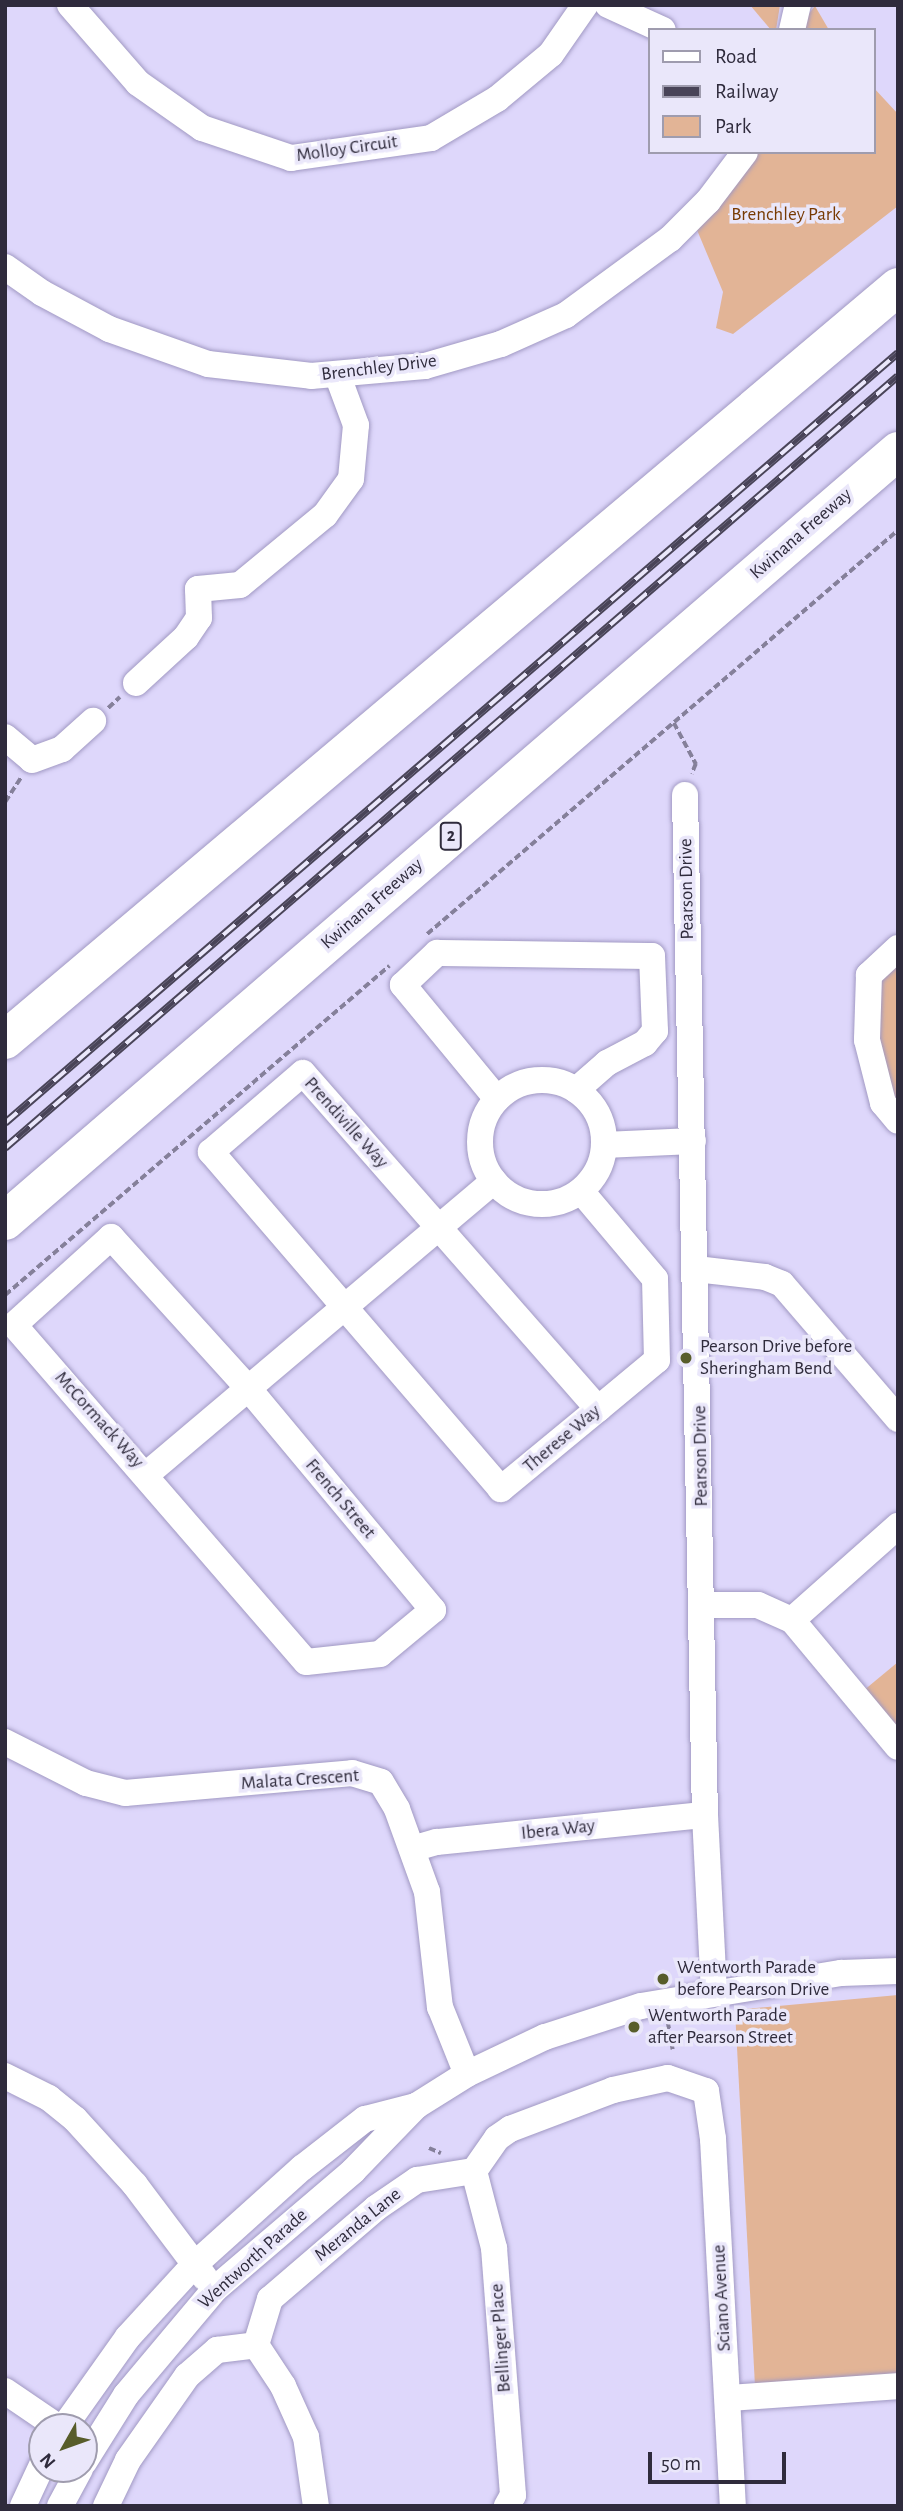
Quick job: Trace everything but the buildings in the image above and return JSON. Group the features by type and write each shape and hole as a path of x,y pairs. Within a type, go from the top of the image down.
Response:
{"highway":[{"path":"5,1040 898,287"},
{"name":"Kwinana Freeway","path":"5,1221 898,451"}],"street":[{"name":"Molloy Circuit","path":"70,5 138,83 202,128 291,159 431,138 497,99 551,54 585,5"},
{"path":"608,5 659,28"},
{"path":"792,28 798,5"},
{"name":"Brenchley Drive","path":"5,267 42,293 109,329 189,358 312,376 425,366 501,344 566,315 670,239 708,201 743,154"},
{"path":"136,683 186,637 199,618 198,589 240,585 325,515 351,479 356,425 337,374"},
{"path":"5,737 32,760 62,749 93,721"},
{"name":"Pearson Drive","path":"685,795 704,1605 705,1815 714,1991"},
{"path":"898,948 869,975 867,1040 883,1103 898,1121"},
{"path":"497,1099 403,985 437,953 652,956 655,1031 645,1043 607,1063 576,1090"},
{"name":"Prendiville Way","path":"341,1309 211,1152 303,1073 438,1226"},
{"path":"535,1080 557,1082 576,1090 597,1114 604,1145 601,1162 581,1191 545,1205 508,1194 494,1181 484,1166 481,1139 487,1113 497,1099 515,1086 535,1080"},
{"path":"604,1145 693,1141"},
{"path":"147,1474 494,1181"},
{"name":"Therese Way","path":"341,1309 501,1489 657,1360 655,1279 581,1191"},
{"path":"438,1226 598,1409"},
{"name":"McCormack Way","path":"248,1388 111,1237 14,1325 147,1474 306,1662 380,1654 433,1610"},
{"path":"696,1269 765,1277 782,1284 898,1419"},
{"name":"French Street","path":"248,1388 433,1610"},
{"path":"792,1620 898,1526"},
{"path":"704,1605 758,1605 792,1620 898,1747"},
{"name":"Malata Crescent","path":"5,1742 86,1783 125,1793 312,1776 369,1776 390,1794 427,1892 440,2007 467,2074"},
{"name":"Ibera Way","path":"412,1849 437,1842 705,1815"},
{"name":"Wentworth Parade","path":"98,2438 156,2357 222,2283 353,2171 416,2106 467,2074 579,2024 714,1991 841,1973 898,1971"},
{"path":"5,2076 63,2107 222,2283"},
{"name":"Sciano Avenue","path":"474,2171 503,2133 566,2106 658,2078 706,2091 713,2139 733,2506"},
{"name":"Wentworth Parade","path":"74,2413 128,2337 200,2259 302,2168 365,2119 416,2106"},
{"name":"Meranda Lane","path":"256,2345 270,2299 376,2208 417,2180 474,2171"},
{"name":"Bellinger Place","path":"474,2171 494,2248 513,2495 507,2506"},
{"path":"106,2506 128,2460 187,2376 218,2350 256,2345 283,2386 306,2437 316,2506"},
{"path":"728,2398 898,2386"},
{"path":"5,2391 37,2413"},
{"path":"23,2506 34,2483"},
{"name":"Wentworth Parade","path":"60,2506 72,2483"}],"path":[{"path":"421,938 898,530"},
{"path":"93,721 136,683"},
{"path":"674,723 696,764 685,795"},
{"path":"5,802 32,760"},
{"path":"5,1295 390,965"},
{"path":"666,2012 673,2050"}],"green space":[{"path":"750,5 780,5 776,28 769,28"},
{"path":"815,6 828,28 803,28 806,17"},
{"name":"Brenchley Park","path":"875,89 898,114 898,206 733,334 716,328 723,292 697,230 754,154 875,154"},
{"path":"898,961 898,1110 878,1070 878,985"},
{"path":"898,1662 898,1733 863,1691"},
{"path":"898,1995 898,2376 755,2386 735,2010"}],"railway":[{"path":"5,1123 898,353"},
{"path":"5,1148 898,376"}],"place":[{"name":"Pearson Drive before Sheringham Bend","path":"686,1358"},
{"name":"Wentworth Parade before Pearson Drive","path":"663,1979"},
{"name":"Wentworth Parade after Pearson Street","path":"634,2027"}]}
